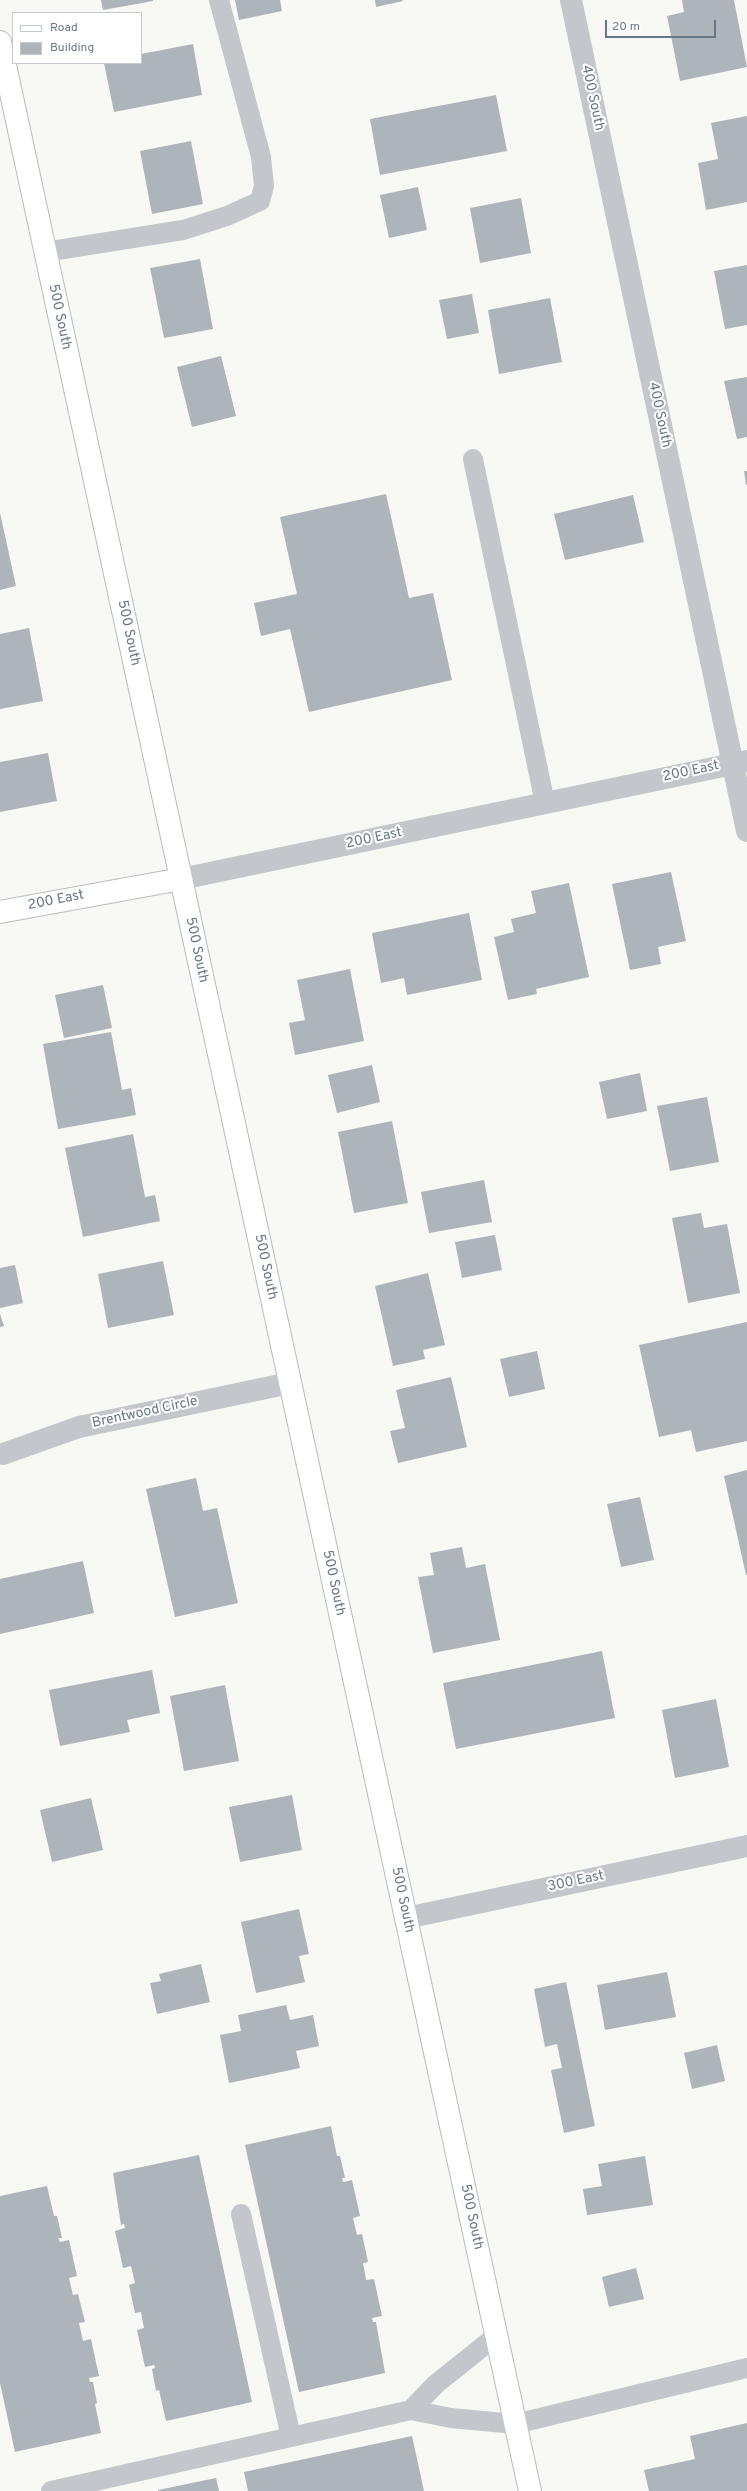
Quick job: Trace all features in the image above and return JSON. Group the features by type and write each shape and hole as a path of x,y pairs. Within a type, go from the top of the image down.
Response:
{"main road":[{"name":"500 South","path":"0,42 530,2491"},
{"name":"200 East","path":"0,912 181,879"}],"street":[{"name":"400 South","path":"572,0 740,762 747,831"},
{"name":"200 East","path":"181,879 740,762"},
{"name":"Brentwood Circle","path":"3,1454 78,1427 290,1383"},
{"name":"300 East","path":"406,1918 747,1846"}],"lane":[{"path":"45,252 183,230 227,216 260,201 264,186 261,157 219,0"},
{"path":"473,459 545,803"},
{"path":"241,2214 291,2437"},
{"path":"412,2410 436,2384 496,2336"},
{"path":"51,2491 412,2410 451,2418 515,2424 747,2368"}],"building":[{"path":"101,0 153,0 153,1 103,10"},
{"path":"235,0 280,0 282,11 239,20"},
{"path":"375,0 402,0 403,1 376,7"},
{"path":"682,0 734,0 747,67 680,81 667,16 684,12"},
{"path":"193,44 202,95 114,112 104,64 142,64 142,54"},
{"path":"496,95 507,151 380,175 370,119"},
{"path":"747,116 747,202 706,210 698,163 718,159 711,123"},
{"path":"191,141 203,204 152,214 140,151"},
{"path":"418,187 427,230 389,238 380,195"},
{"path":"521,198 531,253 480,263 470,208"},
{"path":"200,259 213,329 164,338 150,268"},
{"path":"747,265 747,325 725,329 714,271"},
{"path":"472,294 479,333 447,339 439,300"},
{"path":"550,298 562,362 499,374 488,310"},
{"path":"221,356 236,416 192,427 177,367"},
{"path":"747,377 747,437 737,439 724,381"},
{"path":"744,471 747,471 747,485 746,485"},
{"path":"386,494 409,598 433,593 452,680 309,712 290,629 261,636 254,603 297,594 280,517"},
{"path":"633,495 644,542 565,560 554,514"},
{"path":"0,513 16,586 0,590"},
{"path":"29,628 43,701 0,709 0,634"},
{"path":"48,753 57,801 0,812 0,762"},
{"path":"671,872 686,941 658,947 661,964 630,970 612,884"},
{"path":"569,883 589,977 536,989 537,994 508,1000 494,937 514,932 511,919 536,913 531,891"},
{"path":"469,913 482,980 407,995 404,978 381,983 372,933"},
{"path":"350,969 364,1041 295,1055 289,1023 305,1020 297,980"},
{"path":"103,985 112,1028 64,1038 55,995"},
{"path":"111,1032 122,1090 131,1088 136,1115 58,1129 43,1044"},
{"path":"372,1065 380,1102 337,1113 328,1075"},
{"path":"640,1073 647,1111 607,1119 599,1082"},
{"path":"707,1097 719,1162 670,1171 657,1106"},
{"path":"392,1121 408,1203 354,1213 338,1132"},
{"path":"133,1134 145,1197 155,1195 160,1221 83,1237 65,1148"},
{"path":"484,1180 492,1222 429,1233 421,1192"},
{"path":"701,1213 704,1228 727,1224 740,1293 688,1303 672,1218"},
{"path":"495,1235 502,1270 462,1278 455,1242"},
{"path":"163,1261 174,1315 108,1328 98,1274"},
{"path":"15,1265 23,1303 0,1308 0,1268"},
{"path":"428,1273 445,1345 423,1350 425,1359 393,1366 375,1286"},
{"path":"0,1314 4,1326 0,1327"},
{"path":"747,1322 747,1441 696,1452 691,1430 659,1437 639,1345"},
{"path":"537,1351 545,1389 509,1397 500,1359"},
{"path":"451,1377 467,1447 398,1463 390,1431 405,1428 396,1390"},
{"path":"747,1470 747,1575 746,1575 724,1476"},
{"path":"196,1478 203,1511 217,1508 238,1603 175,1617 146,1489"},
{"path":"640,1497 654,1560 621,1567 607,1504"},
{"path":"462,1547 466,1568 485,1564 500,1640 433,1653 418,1577 434,1575 430,1553"},
{"path":"83,1561 94,1613 0,1634 0,1579"},
{"path":"602,1651 615,1718 456,1749 443,1683"},
{"path":"152,1670 160,1713 127,1720 130,1732 60,1746 49,1690"},
{"path":"225,1685 239,1761 184,1771 170,1696"},
{"path":"716,1699 729,1767 675,1778 662,1710"},
{"path":"292,1795 302,1850 240,1862 229,1807"},
{"path":"91,1798 103,1850 52,1862 40,1810"},
{"path":"299,1909 309,1954 299,1956 305,1982 256,1993 241,1922"},
{"path":"201,1964 210,2002 157,2014 150,1983 161,1981 159,1974"},
{"path":"667,1972 676,2017 605,2030 597,1985"},
{"path":"566,1982 595,2126 564,2133 551,2070 562,2068 557,2044 545,2047 534,1989"},
{"path":"286,2005 290,2020 313,2015 319,2046 296,2051 300,2068 229,2083 220,2035 241,2031 238,2015"},
{"path":"717,2045 725,2081 692,2089 684,2053"},
{"path":"331,2126 337,2156 340,2156 345,2178 342,2178 343,2182 352,2180 360,2216 353,2218 357,2235 362,2234 368,2262 363,2263 366,2280 374,2279 382,2316 372,2318 373,2322 376,2322 385,2373 299,2392 245,2145"},
{"path":"199,2155 252,2402 166,2421 159,2390 156,2391 152,2369 155,2368 154,2365 145,2367 137,2330 144,2328 141,2312 135,2313 129,2285 135,2283 131,2266 123,2268 115,2231 125,2228 124,2224 121,2225 113,2173"},
{"path":"645,2156 653,2205 587,2215 583,2189 602,2186 598,2164"},
{"path":"47,2186 54,2216 57,2216 62,2238 58,2238 60,2242 69,2240 77,2276 69,2278 73,2295 78,2294 85,2322 79,2323 83,2341 91,2339 99,2376 89,2378 90,2382 93,2382 97,2403 95,2404 101,2433 15,2452 0,2383 0,2196"},
{"path":"636,2268 644,2299 609,2307 602,2277"},
{"path":"747,2423 747,2491 649,2491 644,2470 695,2459 690,2436"},
{"path":"412,2436 424,2491 248,2491 244,2472"},
{"path":"216,2478 219,2491 158,2491 158,2490"}]}
